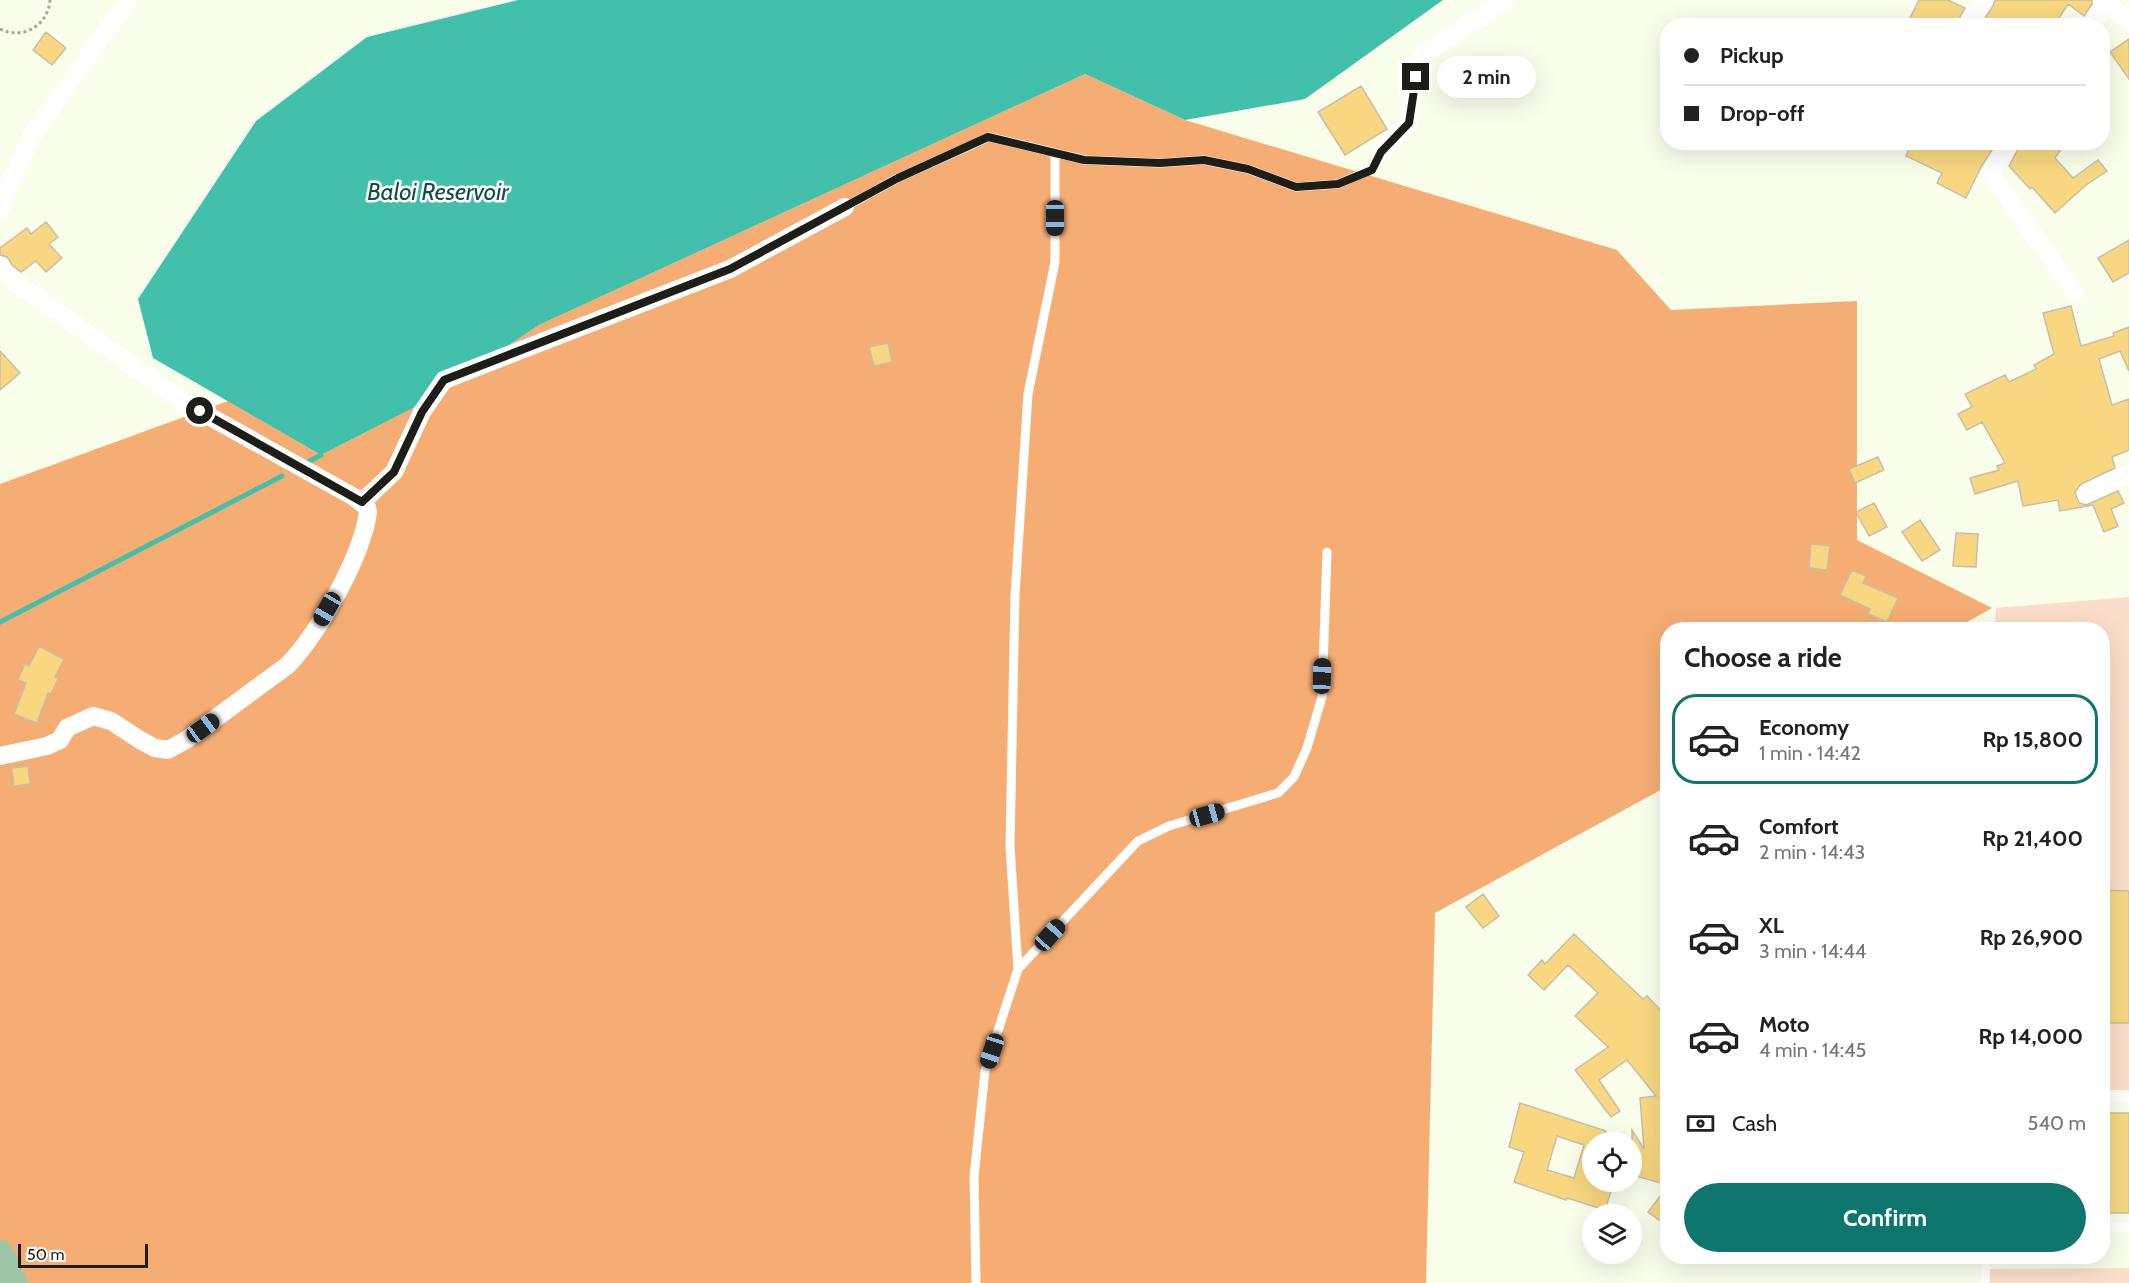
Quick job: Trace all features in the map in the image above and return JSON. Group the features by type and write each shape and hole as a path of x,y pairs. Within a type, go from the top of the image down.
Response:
{"main road":[{"path":"0,1253 14,1283"}],"street":[{"path":"0,211 1,203 31,137 128,0"},
{"path":"1381,152 1409,123 1416,77 1423,55 1506,0"},
{"path":"1972,18 1984,0"},
{"path":"2095,18 2104,2 2129,22"},
{"path":"2006,150 1990,173 2075,293"},
{"path":"362,502 394,472 422,412 444,380 730,269 845,207"},
{"path":"0,266 4,274 180,400 362,502 368,512 355,557 311,638 300,653 288,666 186,740 168,750 155,748 111,721 93,716 67,728 60,740 47,746 0,756"},
{"path":"2086,494 2129,474"}],"lane":[{"path":"845,207 898,178 988,137 1095,160 1160,163 1204,160 1248,169 1296,187 1338,184 1372,170 1381,152"},
{"path":"976,1283 974,1177 985,1071 1018,969 1010,846 1015,595 1028,394 1055,262 1055,153"},
{"path":"1018,969 1138,841 1169,826 1278,793 1294,777 1307,748 1322,697 1327,552"},
{"path":"2110,1097 2129,1097"},
{"path":"2110,1227 2129,1227"},
{"path":"1985,1283 1986,1264"}],"path":[{"path":"0,29 18,33 29,31 45,17 50,0"}],"shaded area":[{"path":"1085,74 1185,120 1617,250 1671,310 1857,301 1857,540 1992,608 1967,622 1660,622 1660,790 1435,913 1426,1283 7,1283 0,1273 0,484 228,401 321,455 419,405 539,325"},
{"path":"2129,597 2129,1090 2110,1090 2110,622 1995,622 1996,608"},
{"path":"2129,1268 2129,1283 1985,1283 1986,1269"}],"water":[{"name":"Baloi Reservoir","path":"518,0 1443,0 1305,99 1185,120 1085,74 539,325 419,405 321,455 153,358 138,299 256,121 367,37"}],"building":[{"path":"1919,0 1948,0 1965,8 1959,18 1910,18"},
{"path":"1995,0 2092,0 2084,16 2068,4 2059,18 1985,18"},
{"path":"46,32 66,48 52,65 33,50"},
{"path":"2129,39 2129,79 2110,52"},
{"path":"1361,86 1387,129 1345,155 1318,112"},
{"path":"1909,150 1992,150 1966,198 1937,183 1942,173 1906,156"},
{"path":"2018,150 2060,150 2055,158 2073,178 2098,160 2107,171 2086,185 2055,213 2009,166"},
{"path":"46,222 58,237 49,244 62,258 46,272 36,261 21,272 7,257 0,255 0,248 27,228 31,234"},
{"path":"2129,240 2129,273 2113,282 2098,258"},
{"path":"2071,306 2081,346 2114,336 2113,333 2129,327 2129,371 2120,351 2099,359 2112,405 2129,399 2129,450 2112,457 2115,468 2081,484 2075,492 2079,503 2086,505 2118,491 2124,503 2111,509 2118,526 2104,532 2093,505 2060,511 2058,500 2023,506 2018,481 1975,494 1970,478 1999,470 1997,466 2005,463 1982,422 1967,430 1958,414 1972,407 1965,394 2005,375 2009,382 2036,369 2034,365 2054,354 2043,313"},
{"path":"888,343 892,362 874,366 869,347"},
{"path":"0,351 20,373 0,390"},
{"path":"1878,457 1884,470 1855,483 1849,469"},
{"path":"1874,503 1887,527 1869,536 1856,512"},
{"path":"1920,520 1940,550 1922,561 1902,532"},
{"path":"1956,533 1978,534 1976,567 1953,566"},
{"path":"1811,544 1830,546 1827,570 1809,568"},
{"path":"1852,570 1866,576 1863,583 1898,598 1887,622 1868,614 1870,609 1840,595"},
{"path":"39,646 64,659 55,677 58,679 51,694 48,693 37,723 14,714 26,683 18,680 25,664 29,666"},
{"path":"28,766 30,784 14,786 12,768"},
{"path":"2110,890 2129,891 2129,1023 2110,1023"},
{"path":"1483,894 1499,916 1483,928 1466,907"},
{"path":"1574,934 1643,999 1647,996 1660,1010 1660,1183 1642,1178 1642,1146 1644,1149 1640,1098 1656,1096 1627,1060 1599,1080 1620,1111 1611,1117 1575,1070 1608,1047 1575,1016 1598,993 1568,965 1544,990 1528,975 1542,960 1545,964"},
{"path":"1520,1103 1606,1131 1582,1132 1582,1144 1557,1136 1547,1170 1574,1178 1582,1152 1582,1192 1611,1192 1607,1204 1586,1204 1567,1198 1566,1200 1514,1182 1524,1152 1509,1147"},
{"path":"2110,1113 2129,1113 2129,1213 2110,1213"},
{"path":"1660,1196 1660,1221 1648,1212"}],"waterway":[{"path":"308,462 321,455"},
{"path":"0,622 282,476"}],"route":[{"path":"200,411 362,502 394,472 422,412 444,380 730,269 898,178 988,137 1084,160 1160,163 1204,160 1248,169 1296,187 1338,184 1372,170 1381,152 1409,123 1416,77"}]}
